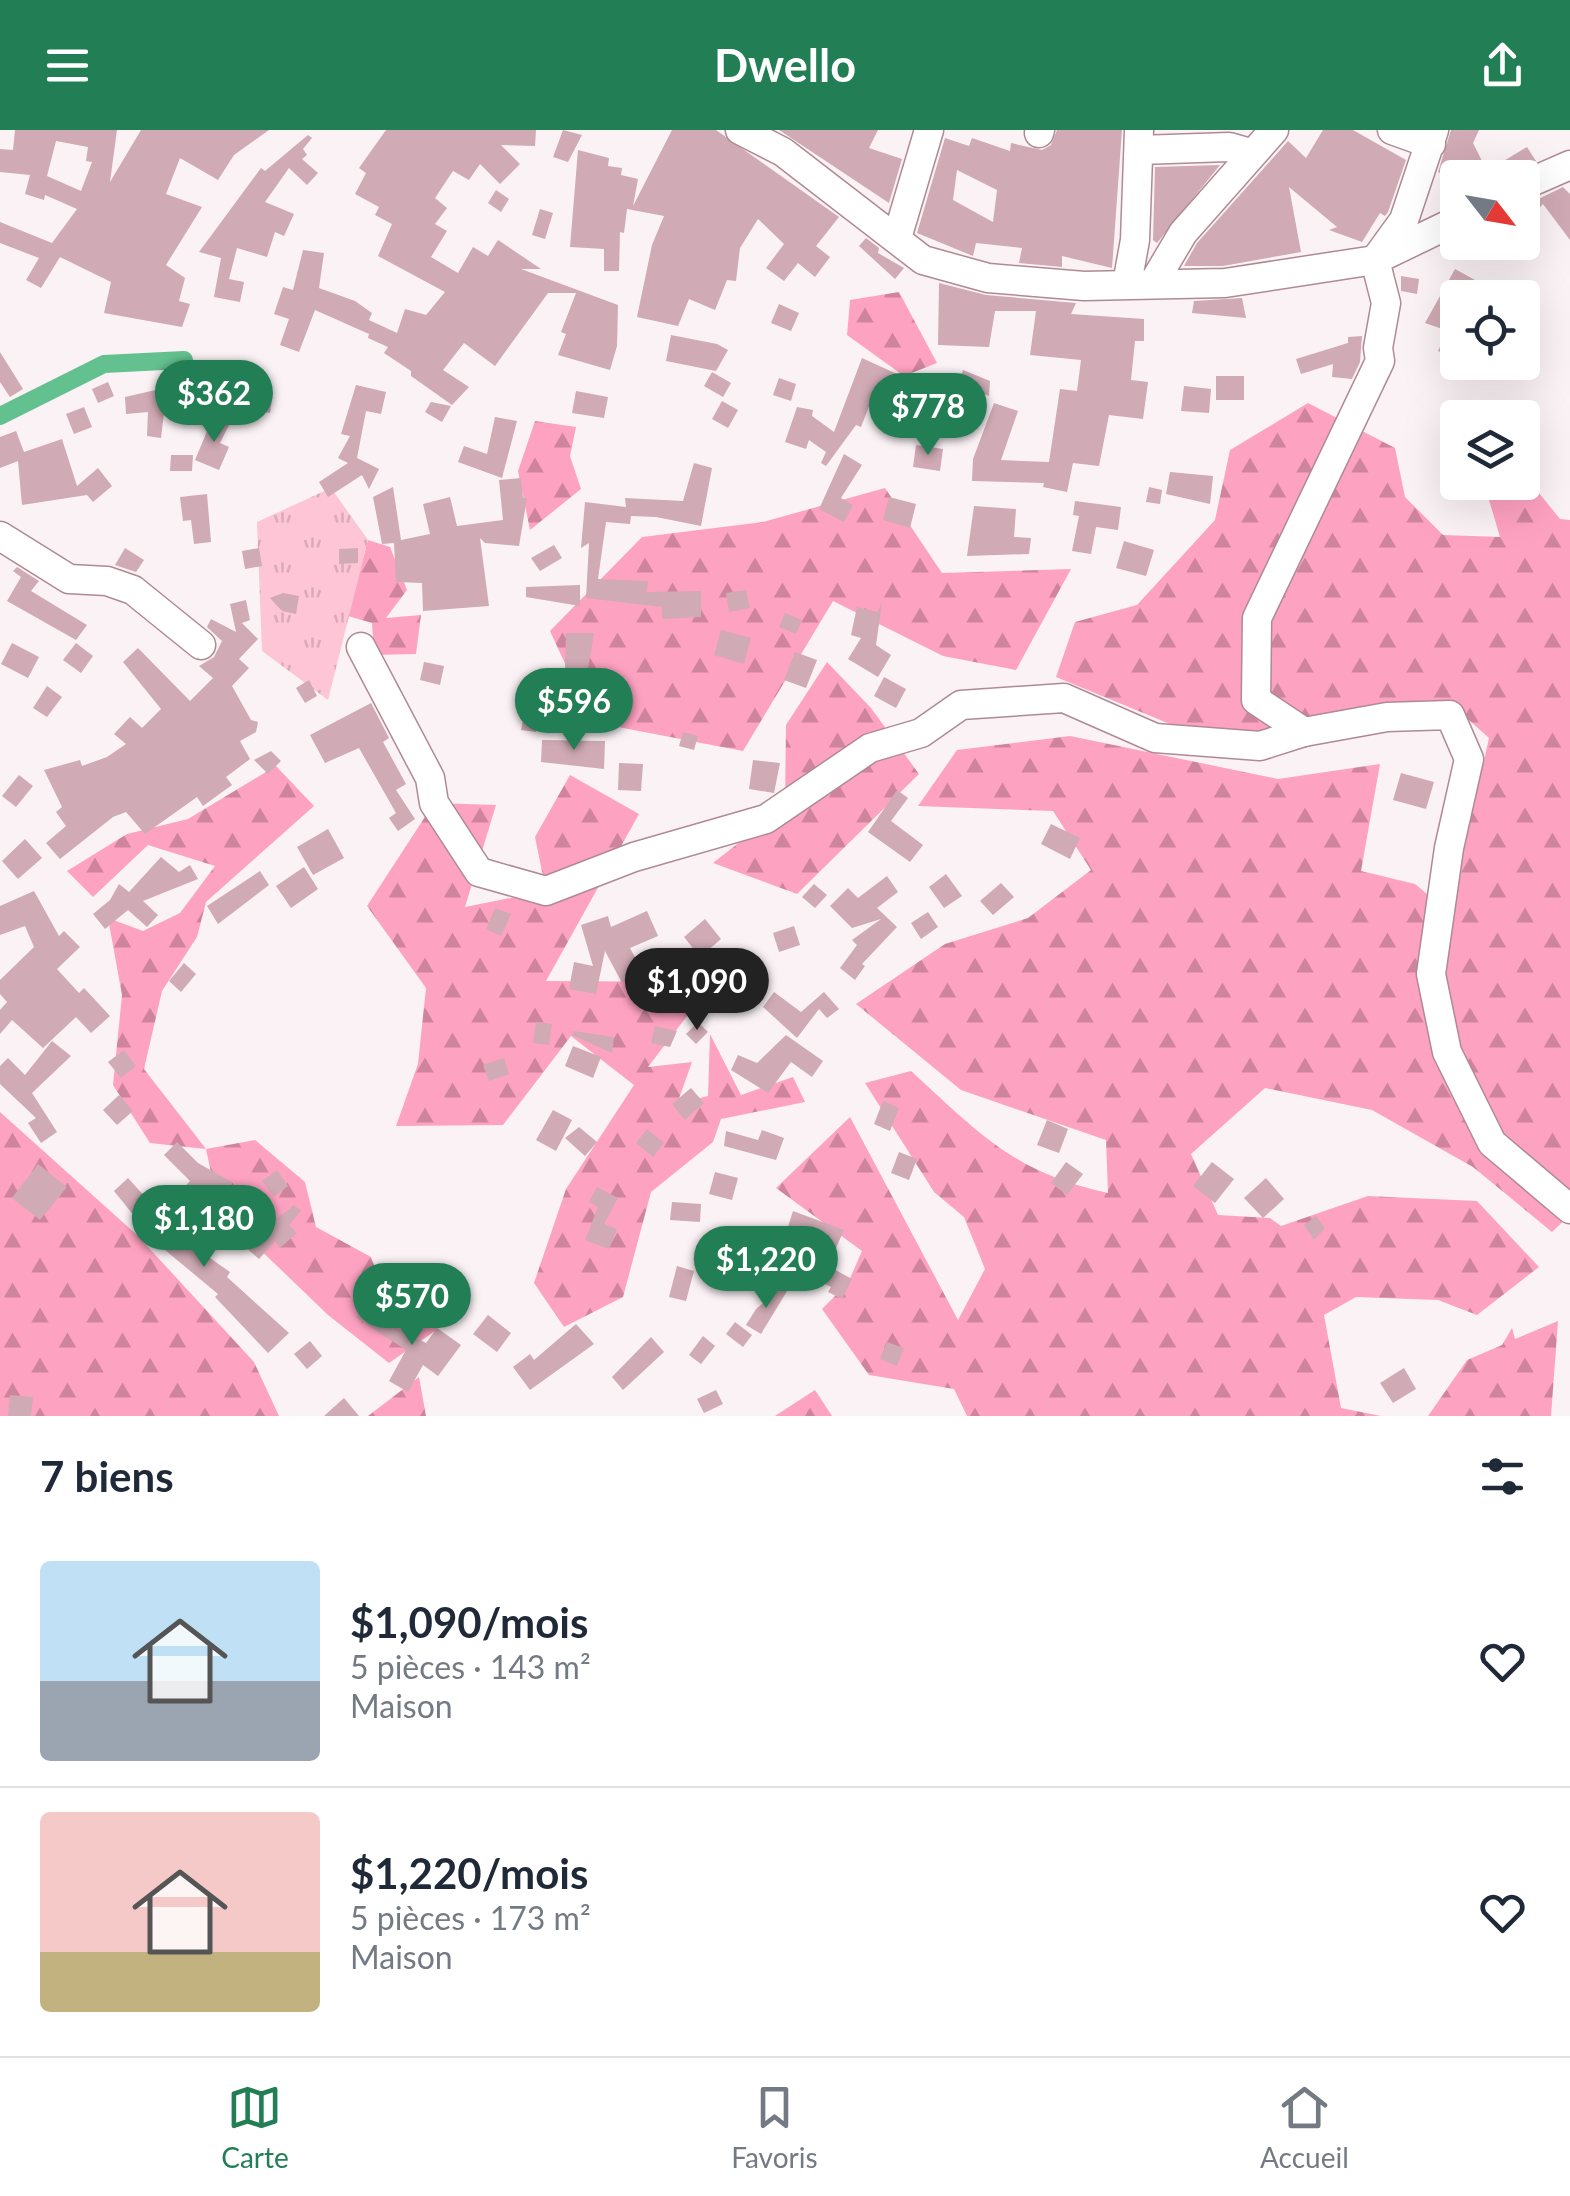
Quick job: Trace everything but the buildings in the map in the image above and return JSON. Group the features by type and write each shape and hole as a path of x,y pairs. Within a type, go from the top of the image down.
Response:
{"street":[{"path":"740,130 783,152 923,260 988,278 1225,282 1375,260 1440,229"},
{"path":"896,238 930,130"},
{"path":"1141,283 1136,240 1139,140 1237,144 1274,130"},
{"path":"1375,260 1404,220 1432,137 1392,130"},
{"path":"1141,283 1182,233 1237,144"},
{"path":"1540,178 1570,164"},
{"path":"1304,732 1256,700 1257,618 1380,361 1378,348 1386,303 1375,260"},
{"path":"0,536 69,579 107,581 133,590 201,645"},
{"path":"361,647 430,778 434,803 479,872 546,891 634,857 766,819 870,748 921,733 961,704 1064,698 1155,738 1260,746 1304,732 1388,717 1450,715 1470,759 1448,848 1431,974 1448,1052 1492,1144 1570,1209"}],"green space":[{"path":"899,292 937,363 904,376 847,335 850,300"},
{"path":"1308,403 1395,448 1405,497 1443,535 1500,537 1489,500 1540,500 1540,494 1560,519 1570,520 1570,1215 1552,1232 1473,1167 1372,1110 1265,1088 1191,1154 1218,1215 1270,1218 1281,1226 1368,1196 1477,1201 1539,1267 1477,1315 1438,1300 1356,1297 1324,1315 1341,1408 1381,1416 967,1416 954,1389 869,1375 822,1309 848,1283 862,1251 776,1188 850,1117 958,1320 985,1269 964,1217 934,1192 865,1083 911,1071 979,1132 1022,1162 1108,1193 1106,1140 961,1090 856,1004 945,944 1028,918 1091,870 1053,811 918,806 957,750 1070,736 1278,779 1380,764 1361,871 1415,884 1450,913 1489,738 1451,704 1216,743 1056,677 1075,622 1137,605 1215,520 1230,450"},
{"path":"535,421 576,427 570,456 581,489 530,530 518,471"},
{"path":"331,488 368,540 328,700 262,651 257,522"},
{"path":"885,488 942,573 1071,569 1016,670 943,656 833,601 743,751 592,722 550,631 642,537 763,522"},
{"path":"368,540 390,547 407,590 386,618 421,615 416,654 374,655 372,623 348,616"},
{"path":"827,662 871,708 919,774 797,894 713,863 785,806 786,725"},
{"path":"276,766 314,806 206,902 197,937 162,991 144,1069 206,1149 150,1143 113,1085 122,995 108,918 143,931 180,913 215,866 148,845 93,897 67,871 127,834 188,819"},
{"path":"570,775 639,814 546,981 713,982 648,1067 692,1062 677,1104 708,1096 710,1034 741,1095 793,1077 805,1102 721,1119 713,1142 651,1192 623,1297 564,1327 534,1283 566,1189 634,1085 571,1036 503,1125 396,1126 418,1064 426,988 367,906 434,803 496,805 465,907 546,891 535,837"},
{"path":"0,1112 137,1235 254,1362 279,1416 0,1416"},
{"path":"255,1140 305,1182 316,1227 371,1257 382,1285 438,1329 389,1363 328,1315 219,1210 206,1149"},
{"path":"1558,1321 1551,1416 1428,1416 1467,1360 1502,1345 1512,1328 1515,1339"},
{"path":"419,1377 426,1416 368,1416"},
{"path":"815,1390 832,1416 775,1416"}],"waterway":[{"path":"0,416 104,364 184,360"}]}
